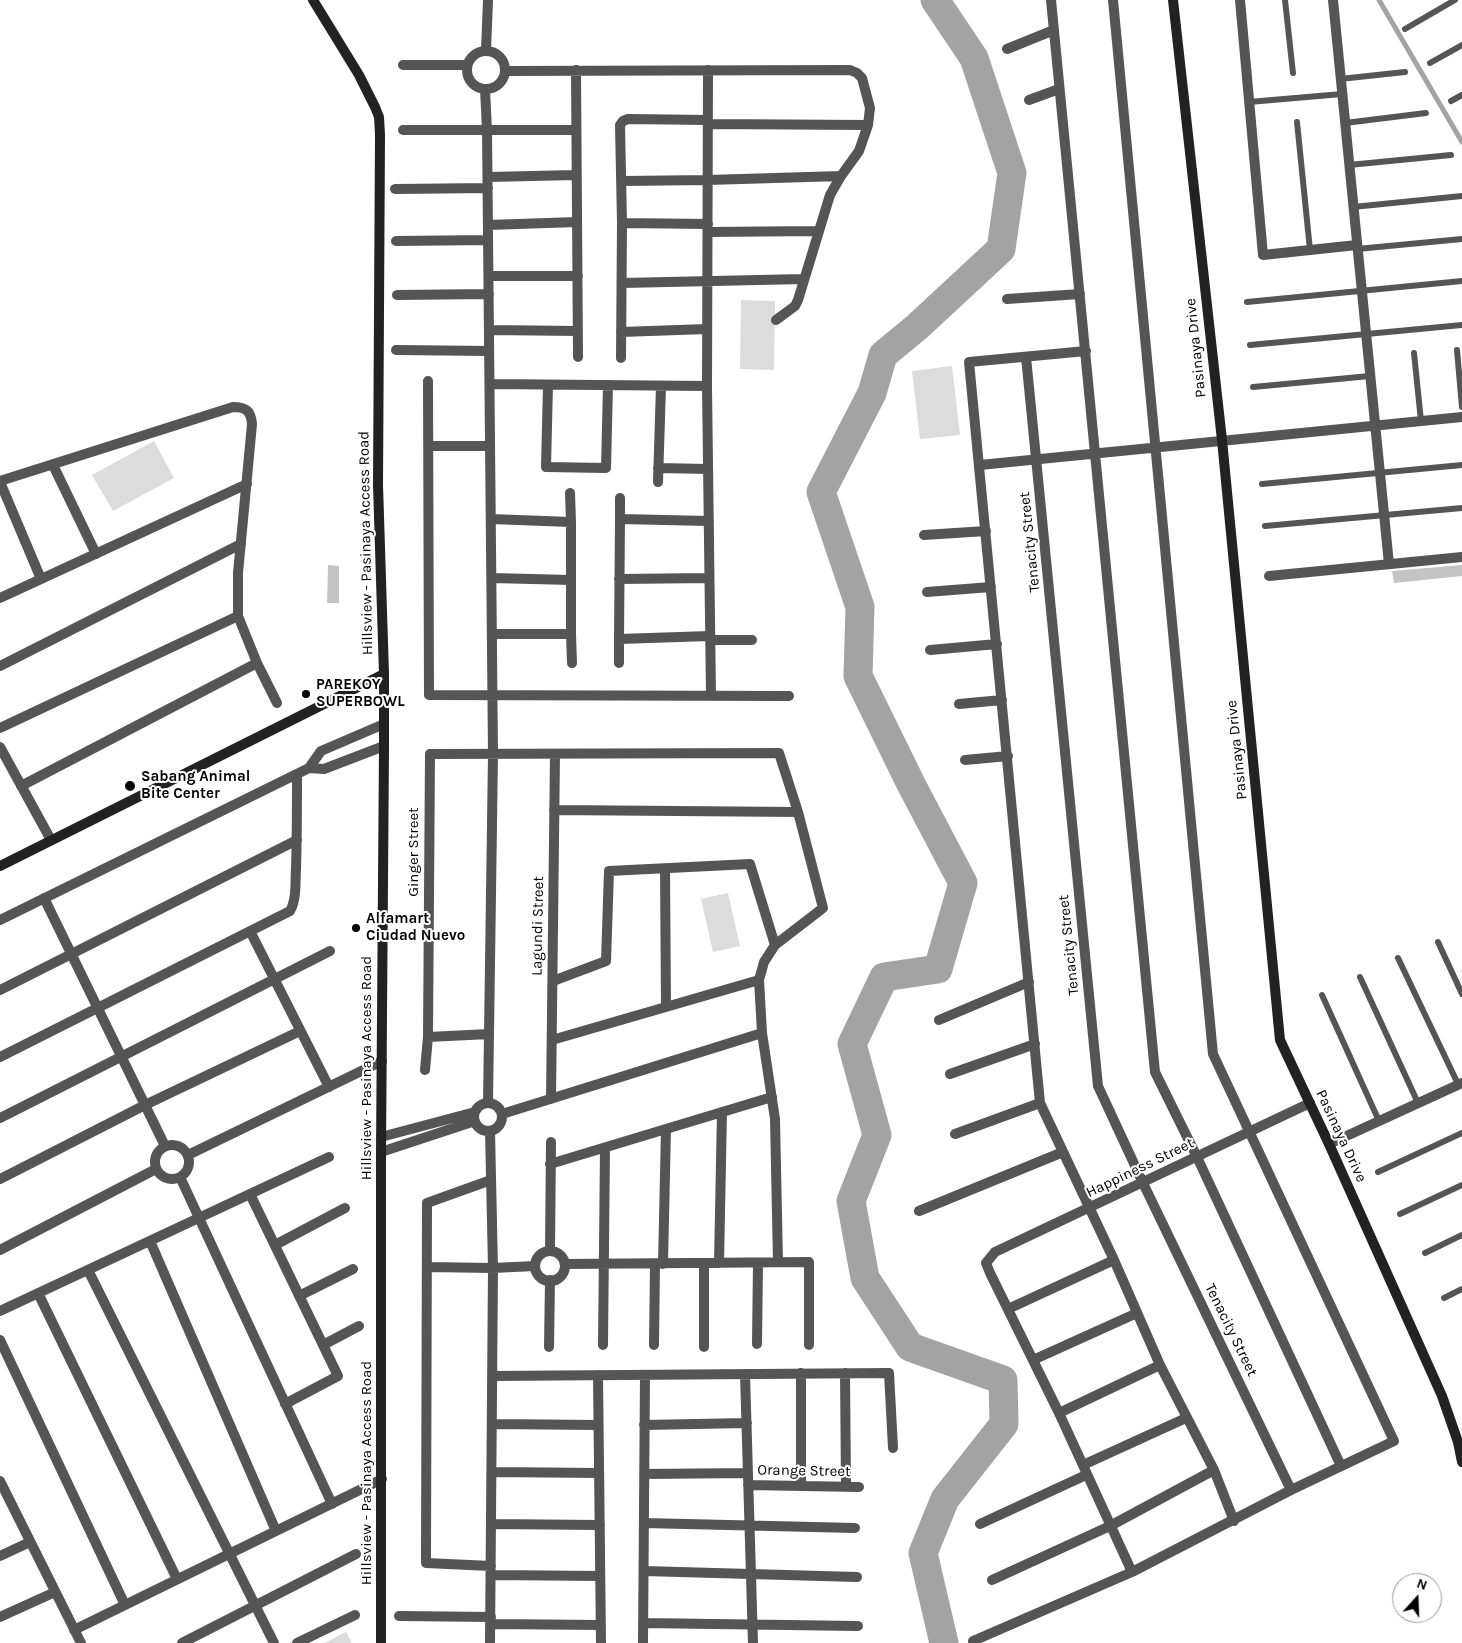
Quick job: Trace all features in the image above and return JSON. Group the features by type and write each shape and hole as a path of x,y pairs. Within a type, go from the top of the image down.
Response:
{"street":[{"name":"Hillsview - Pasinaya Access Road","path":"313,0 359,75 375,107 380,125 378,484 384,674 381,1137 382,1643"},
{"path":"486,50 488,0"},
{"path":"1051,0 1155,1072 1197,1157 1341,1466"},
{"path":"973,1641 1132,1572 1291,1490 1394,1441 1213,1054 1112,0"},
{"name":"Pasinaya Drive","path":"1173,0 1222,440 1280,1040 1329,1144 1442,1396 1458,1442 1462,1462"},
{"path":"1240,0 1263,255 1357,247"},
{"path":"1333,0 1389,564"},
{"path":"1007,49 1054,30"},
{"path":"486,50 493,51 503,59 506,71 497,86 486,89 473,84 469,78 467,65 474,54 486,50"},
{"path":"403,65 467,65"},
{"path":"576,70 578,357"},
{"path":"708,70 707,386 711,696"},
{"path":"506,71 850,70 857,73 862,78 870,108 868,125 859,151 830,195 795,306 776,320"},
{"path":"486,89 493,754 488,1103"},
{"path":"1029,100 1060,89"},
{"path":"621,358 622,181 620,125 623,121 628,119 868,125"},
{"path":"403,130 576,130"},
{"path":"396,189 576,175"},
{"path":"622,181 841,176"},
{"path":"488,225 577,222"},
{"path":"622,223 708,228 819,231"},
{"path":"396,241 488,240"},
{"path":"489,276 578,276"},
{"path":"622,283 804,279"},
{"path":"397,295 489,294"},
{"path":"1007,299 1080,294"},
{"path":"621,332 707,329"},
{"path":"489,330 578,331"},
{"path":"396,350 489,351"},
{"path":"1086,351 969,362 1040,1103 1114,1260 1160,1365 1214,1470 1234,1521"},
{"name":"Tenacity Street","path":"1026,357 1098,1086 1291,1490"},
{"path":"428,381 429,695 789,696"},
{"path":"490,384 707,386"},
{"path":"548,385 546,468 606,468 608,385"},
{"path":"658,482 660,386"},
{"path":"41,579 0,481 233,407 241,407 248,410 252,424 238,573 238,616 257,663 277,703"},
{"path":"980,464 1462,417"},
{"path":"429,446 490,446"},
{"path":"53,465 96,554"},
{"path":"658,468 708,469"},
{"path":"0,598 246,484"},
{"path":"570,493 572,663"},
{"path":"619,663 620,498"},
{"path":"491,519 570,522"},
{"path":"620,519 709,521"},
{"path":"924,536 986,531"},
{"path":"0,666 241,544"},
{"path":"1269,576 1462,557"},
{"path":"492,578 571,580"},
{"path":"619,579 709,578"},
{"path":"927,592 991,587"},
{"path":"0,728 238,616"},
{"path":"492,634 571,634"},
{"path":"619,639 711,638 752,640"},
{"path":"930,650 997,644"},
{"path":"21,786 257,663"},
{"path":"0,866 384,674"},
{"path":"959,704 1002,700"},
{"path":"0,920 309,768 321,751 384,724"},
{"path":"309,768 324,769 384,746"},
{"path":"0,747 52,840"},
{"path":"493,754 779,753 798,812 823,908 775,945 764,962 759,980 762,1033 775,1119 778,1262"},
{"name":"Ginger Street","path":"425,1070 428,1037 430,754 493,754"},
{"name":"Lagundi Street","path":"551,1099 555,754"},
{"path":"965,760 1008,756"},
{"path":"0,1057 286,914 292,906 295,893 297,774"},
{"path":"554,810 798,812"},
{"path":"0,990 297,840"},
{"path":"552,981 606,961 609,871 750,864 775,945"},
{"path":"665,869 666,1007"},
{"path":"44,898 165,1146"},
{"path":"250,932 329,1087"},
{"path":"0,1118 330,951"},
{"path":"552,1040 759,980"},
{"path":"939,1020 1029,982"},
{"path":"0,1179 145,1105 300,1030"},
{"path":"502,1114 762,1033"},
{"path":"428,1037 490,1034"},
{"path":"950,1074 1035,1044"},
{"path":"188,1155 382,1061"},
{"path":"1329,1144 1460,1083"},
{"path":"550,1164 772,1096"},
{"path":"381,1152 475,1117 480,1105 488,1103 497,1106 502,1114 501,1123 498,1127 490,1130 481,1129 475,1117"},
{"path":"955,1134 1040,1103"},
{"name":"Happiness Street","path":"1008,1309 986,1263 995,1252 1090,1209 1310,1103"},
{"path":"719,1263 722,1112"},
{"path":"381,1137 475,1117"},
{"path":"654,1345 666,1129"},
{"path":"490,1130 493,1268 490,1643"},
{"path":"550,1142 550,1251"},
{"path":"176,1145 188,1155 189,1165 180,1177 166,1178 156,1169 156,1156 161,1148 165,1146 176,1145"},
{"path":"603,1345 605,1148"},
{"path":"919,1210 1063,1152"},
{"path":"0,1311 329,1156"},
{"path":"0,1250 156,1169"},
{"path":"180,1177 332,1504"},
{"path":"491,1180 427,1202 426,1563 491,1570 600,1576"},
{"path":"250,1194 338,1376 285,1404"},
{"path":"275,1245 345,1208"},
{"path":"150,1241 276,1531"},
{"path":"550,1251 560,1255 565,1264 562,1275 557,1279 550,1280 540,1276 535,1266 540,1255 550,1251"},
{"path":"1114,1260 1008,1309 1059,1413 1132,1572"},
{"path":"565,1264 809,1262 808,1345"},
{"path":"704,1263 704,1347"},
{"path":"757,1344 758,1263"},
{"path":"427,1267 493,1268 535,1266"},
{"path":"299,1296 353,1269"},
{"path":"88,1270 274,1643"},
{"path":"549,1347 550,1280"},
{"path":"38,1294 177,1579"},
{"path":"1033,1360 1137,1313"},
{"path":"323,1345 359,1326"},
{"path":"0,1340 125,1605"},
{"path":"1059,1413 1160,1365"},
{"path":"801,1373 802,1486"},
{"path":"845,1373 846,1486"},
{"path":"492,1376 889,1373 893,1448"},
{"path":"745,1374 753,1643"},
{"path":"598,1375 601,1643"},
{"path":"643,1643 645,1375"},
{"path":"980,1524 1186,1418"},
{"path":"492,1424 598,1425"},
{"path":"644,1425 747,1424"},
{"path":"992,1580 1110,1526 1214,1470"},
{"path":"492,1472 599,1473"},
{"path":"644,1474 748,1473"},
{"path":"74,1630 382,1479"},
{"path":"0,1481 3,1495 30,1542 79,1642"},
{"name":"Orange Street","path":"748,1485 859,1487"},
{"path":"644,1523 855,1528"},
{"path":"491,1524 600,1525"},
{"path":"0,1556 30,1542"},
{"path":"182,1643 356,1554"},
{"path":"644,1571 857,1577"},
{"path":"0,1617 55,1592"},
{"path":"297,1643 314,1639 355,1615"},
{"path":"399,1616 601,1625"},
{"path":"644,1623 858,1626"}],"lane":[{"path":"1285,0 1293,73"},
{"path":"1405,29 1455,0"},
{"path":"1430,63 1462,45"},
{"path":"1340,79 1405,72"},
{"path":"1249,102 1342,94"},
{"path":"1451,101 1462,95"},
{"path":"1345,122 1426,114"},
{"path":"1297,122 1310,250"},
{"path":"1349,165 1452,155"},
{"path":"1353,207 1462,196"},
{"path":"1357,247 1462,239"},
{"path":"1247,302 1462,281"},
{"path":"1250,344 1462,325"},
{"path":"1457,350 1462,408"},
{"path":"1414,353 1420,421"},
{"path":"1253,387 1370,376"},
{"path":"1262,484 1462,466"},
{"path":"1265,526 1462,508"},
{"path":"1438,942 1462,994"},
{"path":"1398,958 1460,1083"},
{"path":"1360,977 1418,1103"},
{"path":"1322,995 1379,1121"},
{"path":"1378,1172 1462,1133"},
{"path":"1400,1214 1462,1185"},
{"path":"1425,1253 1462,1235"},
{"path":"1444,1298 1462,1289"}],"shaded area":[{"path":"741,300 775,301 774,370 740,369"},
{"path":"952,366 960,435 920,439 912,371"},
{"path":"154,441 174,478 113,511 92,475"},
{"path":"728,893 740,946 713,952 701,899"},
{"path":"346,1632 352,1643 325,1643"}],"building":[{"path":"328,565 339,566 339,603 327,603"},
{"path":"1462,565 1462,576 1394,583 1392,571"}],"waterway":[{"path":"935,0 974,58 1012,173 1001,249 917,327 883,355 872,393 821,492 860,607 858,676 911,784 963,883 938,969 884,977 852,1044 877,1135 851,1201 865,1278 910,1347 1003,1380 1004,1424 945,1499 923,1553 944,1643"},
{"path":"1379,0 1462,142"}],"place":[{"name":"PAREKOY SUPERBOWL","path":"306,694"},
{"name":"Sabang Animal Bite Center","path":"130,786"},
{"name":"Alfamart Ciudad Nuevo","path":"356,928"}]}
